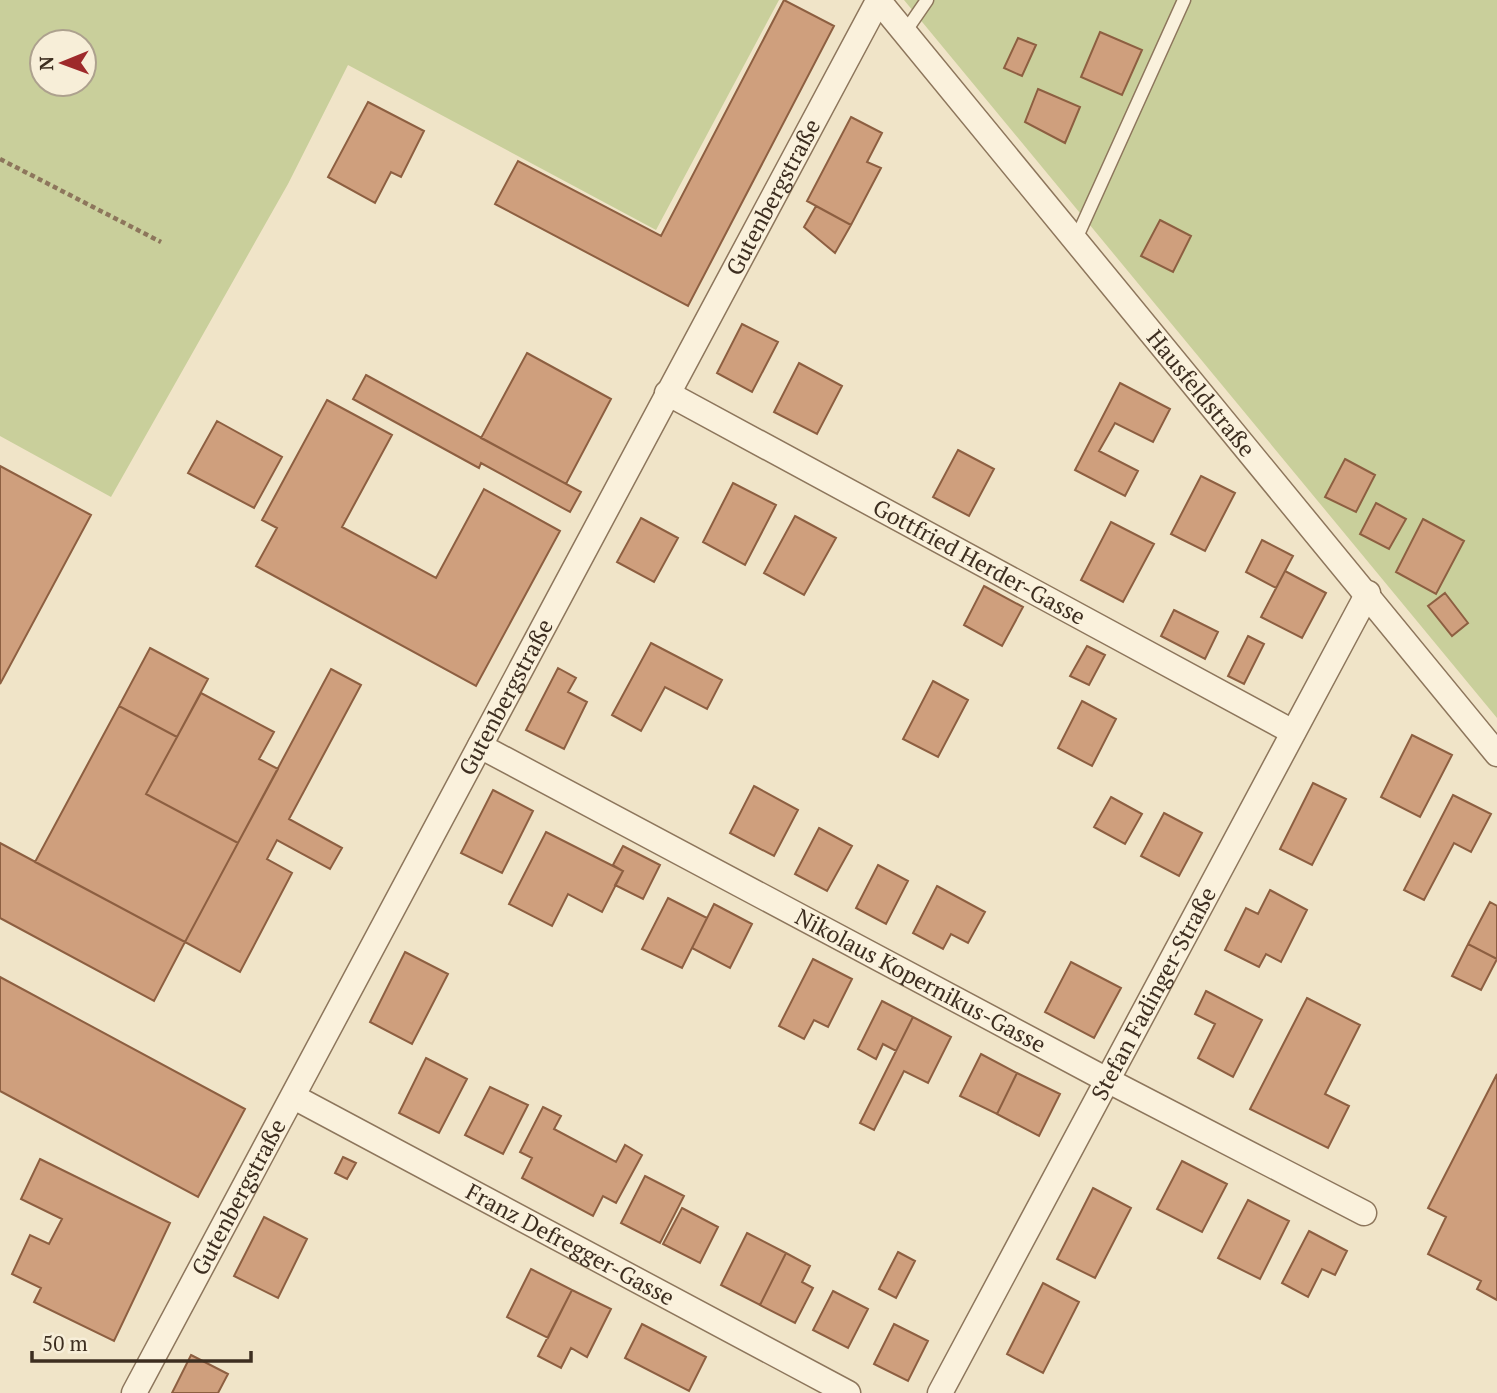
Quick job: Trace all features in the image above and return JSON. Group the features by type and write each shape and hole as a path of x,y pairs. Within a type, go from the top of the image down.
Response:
{"street":[{"name":"Hausfeldstraße","path":"878,0 1368,593 1497,754"},
{"name":"Gutenbergstraße","path":"134,1393 878,0"},
{"name":"Gottfried Herder-Gasse","path":"667,393 1293,732"},
{"name":"Stefan Fadinger-Straße","path":"940,1393 1368,593"},
{"name":"Nikolaus Kopernikus-Gasse","path":"480,746 1107,1080 1364,1213"},
{"name":"Franz Defregger-Gasse","path":"294,1097 848,1393"}],"lane":[{"path":"905,32 927,0"},
{"path":"1076,240 1184,0"}],"path":[{"path":"0,159 161,242"}],"green space":[{"path":"0,0 779,0 656,230 348,65 288,184 111,497 0,436"},
{"path":"904,0 1497,0 1497,718"}],"building":[{"path":"784,0 834,26 688,306 495,204 518,161 661,236"},
{"path":"1100,32 1142,50 1122,95 1081,77"},
{"path":"1018,38 1036,45 1022,76 1004,68"},
{"path":"1038,89 1080,107 1065,143 1025,122"},
{"path":"368,102 424,131 401,177 391,172 375,203 328,177"},
{"path":"851,117 882,133 867,162 881,168 851,225 807,201"},
{"path":"816,206 851,225 835,253 804,227"},
{"path":"1160,220 1191,236 1173,272 1141,256"},
{"path":"742,324 778,342 752,392 717,373"},
{"path":"527,353 611,399 566,484 481,438"},
{"path":"799,363 842,386 817,434 774,412"},
{"path":"366,375 581,492 570,512 481,463 479,468 353,399"},
{"path":"1120,383 1170,409 1153,442 1115,423 1099,451 1138,471 1125,496 1075,470"},
{"path":"327,400 392,435 342,527 436,578 484,489 560,531 476,686 256,566 277,528 262,520"},
{"path":"217,421 282,457 254,508 188,473"},
{"path":"958,450 994,469 969,516 933,497"},
{"path":"1345,459 1375,475 1356,512 1325,497"},
{"path":"0,466 91,515 0,684"},
{"path":"1201,476 1235,493 1205,551 1171,534"},
{"path":"733,483 776,505 745,565 703,542"},
{"path":"1376,503 1406,519 1389,549 1360,534"},
{"path":"795,516 836,538 804,595 764,573"},
{"path":"641,518 678,538 654,582 617,562"},
{"path":"1423,519 1464,541 1436,594 1396,572"},
{"path":"1111,522 1154,544 1123,602 1081,580"},
{"path":"1262,540 1293,556 1276,588 1246,572"},
{"path":"1285,571 1326,593 1302,638 1261,617"},
{"path":"984,586 1023,607 1002,646 964,625"},
{"path":"1445,593 1468,623 1452,636 1428,606"},
{"path":"1174,610 1218,632 1205,659 1161,636"},
{"path":"1248,636 1264,644 1244,684 1228,676"},
{"path":"651,643 722,680 707,709 665,687 641,731 612,715"},
{"path":"1087,646 1105,655 1089,685 1070,676"},
{"path":"150,648 208,679 177,737 119,706"},
{"path":"558,668 576,678 568,692 587,702 564,749 526,730"},
{"path":"331,669 361,685 289,819 342,848 330,869 277,840 267,859 292,873 240,972 185,942"},
{"path":"933,681 968,700 938,757 903,739"},
{"path":"201,693 274,732 259,759 278,769 238,843 146,794"},
{"path":"1082,701 1116,719 1092,766 1058,748"},
{"path":"119,706 177,737 146,794 238,843 185,942 35,862"},
{"path":"1412,735 1452,755 1420,817 1381,797"},
{"path":"1313,783 1346,799 1312,865 1280,849"},
{"path":"754,786 798,810 774,856 730,833"},
{"path":"493,790 533,811 502,873 461,853"},
{"path":"1453,795 1491,814 1471,852 1454,843 1424,900 1404,890"},
{"path":"1111,797 1142,814 1125,844 1094,827"},
{"path":"1164,813 1202,833 1179,876 1141,856"},
{"path":"819,828 852,846 827,891 795,874"},
{"path":"546,832 623,871 602,912 568,894 552,926 509,904"},
{"path":"0,843 185,942 154,1001 0,918"},
{"path":"623,846 660,865 643,899 615,885 623,871 613,865"},
{"path":"878,865 908,881 886,924 856,908"},
{"path":"937,886 985,912 968,943 951,934 943,949 913,933"},
{"path":"1270,890 1307,910 1281,962 1266,954 1259,967 1225,950 1246,908 1258,914"},
{"path":"668,898 707,918 682,968 642,949"},
{"path":"1490,902 1497,906 1497,959 1468,944"},
{"path":"714,904 752,924 730,968 692,948"},
{"path":"1468,944 1497,959 1481,990 1452,976"},
{"path":"405,952 448,974 412,1044 370,1022"},
{"path":"813,959 852,979 828,1027 814,1020 804,1039 779,1026"},
{"path":"1071,962 1121,988 1094,1038 1045,1012"},
{"path":"0,977 245,1109 198,1197 0,1091"},
{"path":"1206,991 1262,1020 1233,1077 1198,1058 1215,1024 1195,1014"},
{"path":"1307,998 1360,1025 1325,1094 1349,1106 1328,1148 1250,1109"},
{"path":"882,1001 913,1017 896,1051 883,1044 876,1059 858,1049"},
{"path":"913,1017 951,1037 928,1083 904,1071 874,1130 860,1123"},
{"path":"981,1054 1017,1073 997,1114 960,1096"},
{"path":"426,1058 467,1079 439,1133 399,1113"},
{"path":"1017,1073 1060,1094 1039,1136 997,1114"},
{"path":"1497,1074 1497,1300 1477,1289 1481,1281 1428,1254 1446,1217 1428,1208"},
{"path":"490,1087 528,1105 503,1154 465,1135"},
{"path":"543,1107 561,1116 554,1129 616,1162 625,1145 642,1155 616,1203 603,1196 593,1216 522,1178 532,1158 520,1152"},
{"path":"343,1157 356,1163 347,1179 335,1173"},
{"path":"40,1159 170,1223 114,1341 34,1302 41,1288 12,1274 30,1235 49,1244 62,1219 21,1199"},
{"path":"1182,1161 1227,1184 1202,1232 1157,1209"},
{"path":"645,1176 684,1196 660,1243 621,1223"},
{"path":"1093,1188 1131,1208 1095,1278 1057,1259"},
{"path":"1248,1200 1289,1221 1260,1279 1218,1258"},
{"path":"682,1208 718,1227 700,1263 663,1244"},
{"path":"264,1217 307,1239 278,1298 234,1276"},
{"path":"1309,1231 1347,1251 1335,1275 1322,1269 1308,1297 1282,1283"},
{"path":"747,1233 786,1253 760,1305 721,1285"},
{"path":"898,1252 915,1261 896,1298 879,1289"},
{"path":"786,1253 810,1266 802,1282 813,1288 795,1323 760,1305"},
{"path":"531,1269 572,1290 548,1338 507,1317"},
{"path":"1043,1283 1079,1302 1043,1373 1007,1354"},
{"path":"572,1290 611,1309 587,1357 571,1348 561,1368 538,1356"},
{"path":"833,1291 868,1309 848,1348 813,1330"},
{"path":"642,1324 706,1357 689,1391 625,1358"},
{"path":"894,1324 928,1341 908,1381 874,1364"},
{"path":"191,1355 228,1374 218,1393 172,1393"}]}
